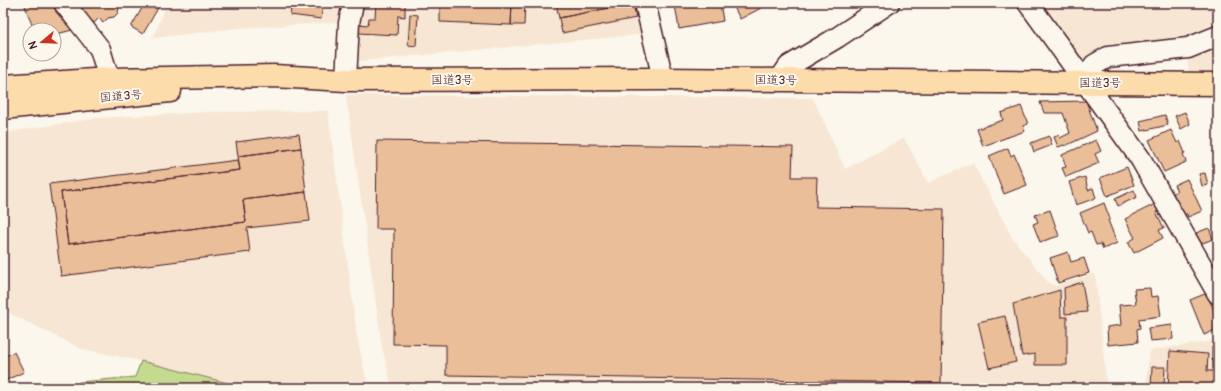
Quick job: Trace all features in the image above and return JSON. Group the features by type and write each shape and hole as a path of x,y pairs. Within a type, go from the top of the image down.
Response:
{"highway":[{"name":"国道3号","path":"3,86 110,79 274,76 340,80"},
{"name":"国道3号","path":"3,108 213,87 340,80 663,79 1218,84"}],"street":[{"path":"64,3 100,49 110,79"},
{"path":"340,80 353,3"},
{"path":"645,3 663,79"},
{"path":"779,80 789,66 838,37 889,3"},
{"path":"1028,3 1140,158 1218,294"},
{"path":"1086,83 1094,65 1108,57 1188,48 1218,36"}],"shaded area":[{"path":"167,3 347,3 344,22 238,28 153,38"},
{"path":"359,3 639,3 646,34 350,62"},
{"path":"1039,3 1218,3 1218,22 1172,43 1078,60"},
{"path":"1218,42 1218,72 1189,72 1187,56"},
{"path":"346,95 813,98 845,169 904,138 928,183 973,163 1013,239 1049,283 1055,286 1095,273 1107,388 392,388 382,346"},
{"path":"328,111 357,337 368,388 237,388 236,385 141,361 82,349 3,310 3,133 97,118 207,112"},
{"path":"1218,340 1218,388 1132,388 1146,387 1149,351"}],"green space":[{"path":"141,361 236,385 237,388 78,388 79,382 135,377"}],"building":[{"path":"24,3 53,3 56,12 72,30 62,33 62,22 31,22"},
{"path":"80,3 124,3 119,7 118,13 114,17 108,18 103,23 99,18 94,23 77,6"},
{"path":"145,3 150,3 158,8 143,34 131,27"},
{"path":"292,3 323,3 321,19 290,15"},
{"path":"376,3 405,3 405,17 398,16 397,35 358,33 358,24 368,25 369,18 375,18"},
{"path":"440,3 512,3 511,25 440,22"},
{"path":"512,3 525,3 524,25 511,25"},
{"path":"556,3 633,3 559,18"},
{"path":"633,3 636,18 562,33 559,18"},
{"path":"685,3 720,3 723,21 679,29 675,5"},
{"path":"732,3 757,3 758,5 761,3 763,7 740,19"},
{"path":"410,14 418,15 416,46 408,45"},
{"path":"1086,101 1097,131 1065,146 1058,147 1054,137 1059,135 1060,138 1070,133 1063,113 1044,113 1040,102"},
{"path":"1021,106 1028,124 1023,126 1025,131 983,146 977,129 1003,120 1001,113"},
{"path":"1185,112 1190,124 1181,129 1175,116"},
{"path":"1165,115 1168,125 1142,131 1140,121"},
{"path":"1171,130 1177,143 1180,141 1185,153 1183,154 1186,162 1164,172 1149,140"},
{"path":"299,134 301,148 238,156 236,142"},
{"path":"1049,136 1052,145 1034,152 1031,143"},
{"path":"1096,140 1101,151 1095,154 1099,163 1066,177 1062,168 1066,167 1062,155"},
{"path":"377,141 793,147 792,177 817,177 816,207 944,209 941,383 446,375 446,345 393,344 394,229 376,229"},
{"path":"301,148 306,192 243,200 246,222 68,244 61,192 240,170 238,156"},
{"path":"1008,148 1011,156 1014,154 1027,185 1004,194 989,156"},
{"path":"238,160 240,170 61,192 68,244 246,222 243,200 306,192 310,221 247,228 250,252 61,276 49,184"},
{"path":"1127,167 1134,185 1107,196 1100,178"},
{"path":"1205,173 1208,185 1202,186 1199,174"},
{"path":"1085,177 1088,190 1093,188 1096,198 1076,205 1069,182"},
{"path":"1187,179 1202,211 1188,217 1187,214 1183,215 1173,193 1177,191 1174,185"},
{"path":"1134,190 1137,197 1118,206 1115,199"},
{"path":"1104,203 1110,219 1108,220 1117,243 1103,249 1101,244 1096,245 1091,232 1088,233 1080,213"},
{"path":"1157,203 1160,210 1156,212 1164,228 1159,230 1163,238 1134,253 1128,242 1135,238 1125,219"},
{"path":"1050,210 1059,236 1040,242 1033,224 1038,222 1035,215"},
{"path":"1209,228 1213,239 1200,244 1196,233"},
{"path":"1068,252 1071,262 1084,258 1089,273 1058,283 1050,258"},
{"path":"1082,282 1087,312 1065,314 1064,288"},
{"path":"1150,288 1151,297 1158,296 1161,316 1139,319 1140,328 1137,329 1138,342 1108,345 1107,327 1121,325 1119,305 1136,304 1134,289"},
{"path":"1060,290 1061,317 1067,317 1067,365 1035,365 1035,354 1022,356 1013,304"},
{"path":"1207,293 1218,321 1218,329 1204,335 1190,300"},
{"path":"1005,316 1016,362 989,368 978,322"},
{"path":"1172,325 1173,339 1150,341 1148,328"},
{"path":"1212,347 1218,347 1218,361 1212,360"},
{"path":"1170,351 1208,354 1207,371 1218,371 1218,388 1168,388"},
{"path":"14,352 24,372 4,381 3,355 5,356"},
{"path":"1152,367 1165,367 1164,388 1151,388"},
{"path":"994,384 1027,384 1028,388 994,388"}]}
